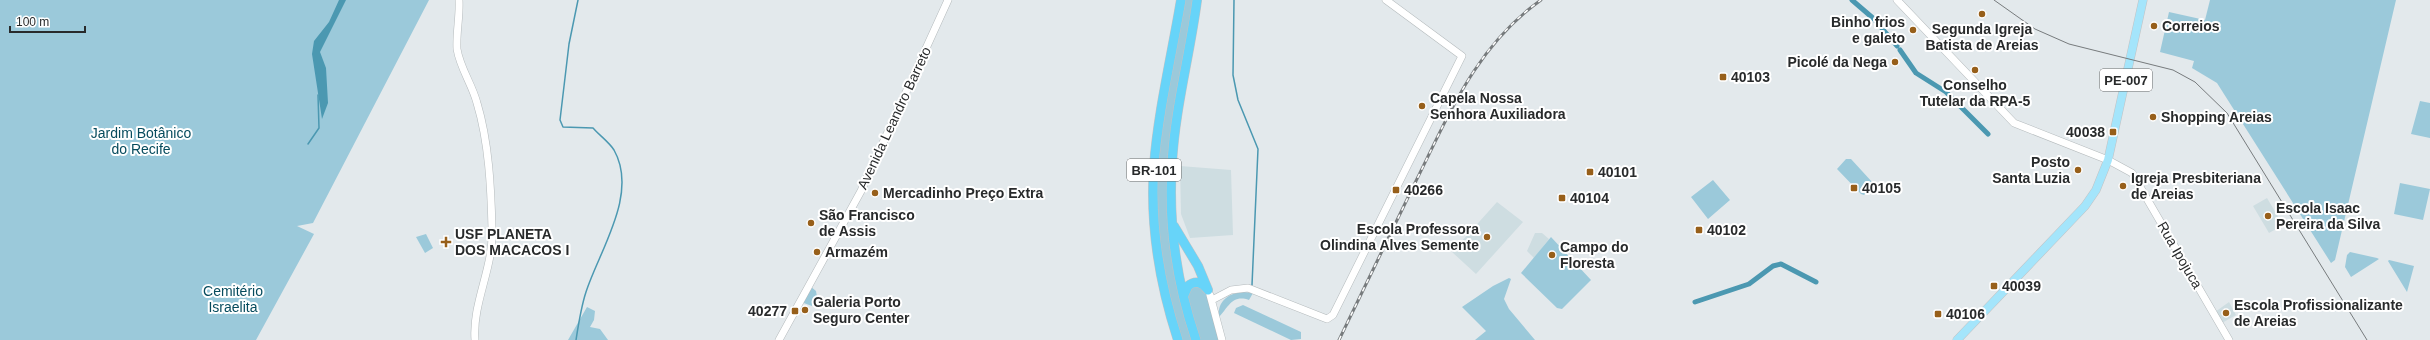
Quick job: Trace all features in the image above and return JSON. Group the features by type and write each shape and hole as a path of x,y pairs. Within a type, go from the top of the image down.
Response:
{"highway":[{"name":"BR-101","path":"1178,340 1161,272 1153,188 1156,148 1181,0"},
{"name":"BR-101","path":"1196,340 1184,297 1176,255 1173,224 1172,162 1198,0"},
{"path":"1173,224 1198,266 1208,290"},
{"path":"1184,297 1186,289 1195,282 1201,283 1208,290"}],"main road":[{"path":"459,0 457,48 461,63 477,103 483,128 492,231 491,254 475,323 475,340"},
{"name":"Avenida Leandro Barreto","path":"778,340 861,191 948,0"},
{"path":"1212,300 1231,290 1248,288 1327,319 1333,315 1462,56 1386,0"},
{"name":"Rua Ipojuca","path":"1897,0 2014,123 2108,160 2125,168 2136,177 2229,340"},
{"name":"PE-007","path":"1957,340 2085,206 2096,190 2108,160 2143,0"},
{"path":"1208,290 1222,340"}],"shaded area":[{"path":"339,0 346,0 320,52 326,68 328,103 322,119 312,54 314,41 329,22"},
{"path":"1180,166 1231,170 1233,235 1190,238 1181,214"},
{"name":"Escola Isaac Pereira da Silva","path":"2267,198 2283,225 2269,233 2253,206"},
{"name":"Escola Professora Olindina Alves Semente","path":"1497,202 1523,222 1476,274 1452,252"},
{"path":"1535,233 1542,233 1549,239 1534,258 1527,251"},
{"name":"Escola Profissionalizante de Areias","path":"2229,302 2236,315 2222,323 2215,312"}],"green space":[{"name":"Jardim Botânico do Recife","path":"0,0 429,0 313,223 297,226 314,234 256,340 0,340"},
{"path":"1183,0 1195,0 1170,201 1194,340 1181,340 1170,300 1162,259 1157,217 1157,175 1161,131"},
{"path":"2210,0 2396,0 2335,260 2331,263 2217,83 2192,68 2194,61 2160,52 2169,12 2205,20"},
{"path":"2420,101 2430,103 2430,138 2411,134"},
{"path":"1846,159 1851,159 1873,183 1872,187 1864,195 1861,194 1837,169"},
{"path":"1713,180 1730,200 1708,219 1691,197"},
{"path":"2400,183 2430,189 2423,220 2394,214"},
{"path":"426,234 433,248 425,253 416,237"},
{"name":"Campo do Floresta","path":"1551,237 1591,280 1562,309 1557,308 1521,273"},
{"path":"2350,252 2379,259 2351,277 2345,267 2347,255"},
{"path":"2388,261 2414,266 2407,292"},
{"path":"1509,278 1511,279 1504,299 1509,309 1535,340 1475,340 1486,331 1462,307 1493,286"},
{"path":"810,286 816,291 817,297 812,306 801,302"},
{"path":"1193,286 1205,288 1219,340 1199,340 1187,293"},
{"path":"1243,292 1253,293 1249,300 1234,300 1219,317 1222,302 1233,294"},
{"path":"1243,305 1301,332 1301,339 1291,340 1234,313 1236,308"},
{"path":"587,307 595,311 594,320 590,327 600,329 608,340 568,340"}],"waterway":[{"path":"576,340 585,297 614,222 620,203 622,185 621,167 614,150 609,144 593,128 563,127 560,120 569,44 578,0"},
{"path":"1234,0 1233,75 1238,100 1258,149 1252,285"},
{"path":"1852,0 1874,19 1897,46"},
{"path":"1900,50 1916,73 1946,92 1988,134"},
{"path":"308,144 319,128 318,95"},
{"path":"1695,302 1749,284 1773,266 1781,264 1816,282"}],"tram line":[{"path":"1994,0 2035,29 2069,44 2173,70 2195,82 2227,113 2367,340"}],"railway":[{"path":"1339,340 1439,133 1466,84 1498,39 1518,19 1541,0"}],"place":[{"name":"Segunda Igreja Batista de Areias","path":"1982,14"},
{"name":"Correios","path":"2154,26"},
{"name":"Binho frios e galeto","path":"1913,30"},
{"name":"Picolé da Nega","path":"1895,62"},
{"name":"Conselho Tutelar da RPA-5","path":"1975,70"},
{"name":"40103","path":"1723,77"},
{"name":"Capela Nossa Senhora Auxiliadora","path":"1422,106"},
{"name":"Shopping Areias","path":"2153,117"},
{"name":"40038","path":"2113,132"},
{"name":"Posto Santa Luzia","path":"2078,170"},
{"name":"40101","path":"1590,172"},
{"name":"Igreja Presbiteriana de Areias","path":"2123,186"},
{"name":"40105","path":"1854,188"},
{"name":"40266","path":"1396,190"},
{"name":"Mercadinho Preço Extra","path":"875,193"},
{"name":"40104","path":"1562,198"},
{"name":"Escola Isaac Pereira da Silva","path":"2268,216"},
{"name":"São Francisco de Assis","path":"811,223"},
{"name":"40102","path":"1699,230"},
{"name":"Escola Professora Olindina Alves Semente","path":"1487,237"},
{"name":"USF PLANETA DOS MACACOS I","path":"446,242"},
{"name":"Armazém","path":"817,252"},
{"name":"Campo do Floresta","path":"1552,255"},
{"name":"40039","path":"1994,286"},
{"name":"Galeria Porto Seguro Center","path":"805,310"},
{"name":"40277","path":"795,311"},
{"name":"Escola Profissionalizante de Areias","path":"2226,313"},
{"name":"40106","path":"1938,314"}],"park label":[{"name":"Cemitério Israelita","path":"233,300"}]}
